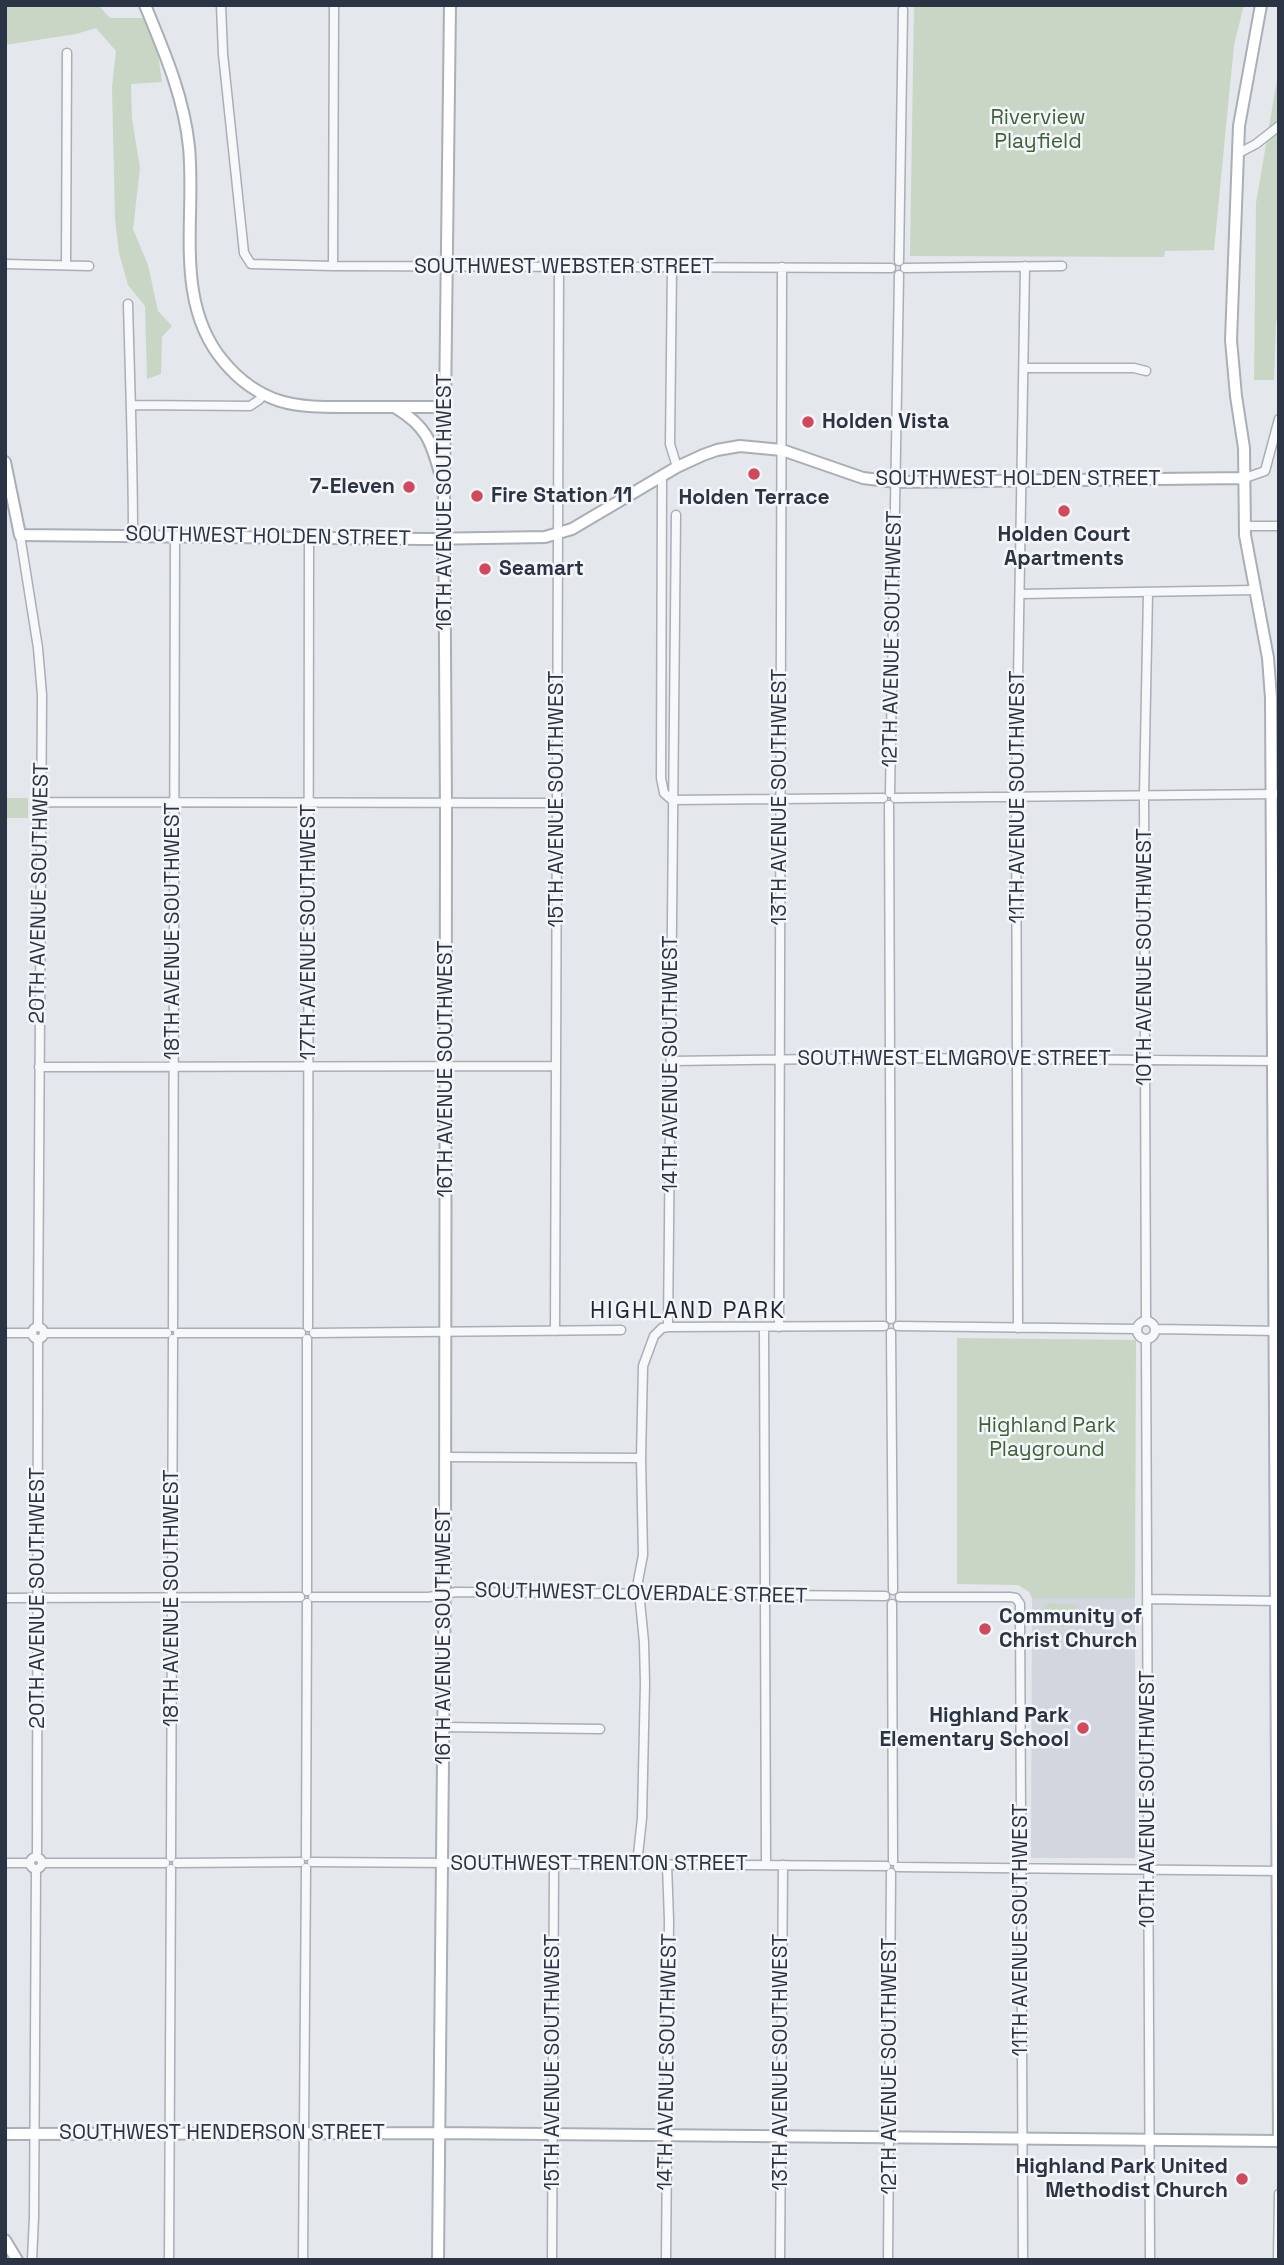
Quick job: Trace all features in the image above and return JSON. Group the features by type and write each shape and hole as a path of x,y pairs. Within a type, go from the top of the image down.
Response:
{"street":[{"path":"145,5 171,67 184,113 190,157 192,283 204,331 219,357 239,378 282,402 326,407 444,407"},
{"name":"SOUTHWEST WEBSTER STREET","path":"221,5 223,54 244,253 247,260 257,266 1062,266"},
{"path":"333,267 334,5"},
{"name":"16TH AVENUE SOUTHWEST","path":"438,2260 445,1594 444,407 450,5"},
{"path":"1261,5 1245,87 1237,154 1231,340 1244,448 1245,526 1268,658 1274,794 1279,2142"},
{"name":"12TH AVENUE SOUTHWEST","path":"891,1328 896,1321 891,1319 890,798 902,7"},
{"path":"66,265 67,53"},
{"path":"1237,154 1256,144 1279,126"},
{"path":"5,264 89,266"},
{"name":"11TH AVENUE SOUTHWEST","path":"1018,1328 1016,796 1024,266"},
{"name":"15TH AVENUE SOUTHWEST","path":"555,1331 559,267"},
{"path":"672,268 670,444 677,467"},
{"name":"13TH AVENUE SOUTHWEST","path":"779,1327 782,268"},
{"path":"128,304 132,405 132,536"},
{"path":"1024,368 1134,368 1146,371"},
{"path":"132,405 250,406 264,394"},
{"path":"393,407 410,416 428,436 444,489"},
{"path":"1245,478 1265,471 1279,419"},
{"name":"SOUTHWEST HOLDEN STREET","path":"20,535 444,539 545,537 572,528 677,467 727,447 757,446 782,450 863,478 896,482 1245,478"},
{"name":"20TH AVENUE SOUTHWEST","path":"5,462 20,535 40,670 38,1598 32,2260"},
{"name":"14TH AVENUE SOUTHWEST","path":"662,476 661,778 664,793 672,800"},
{"name":"14TH AVENUE SOUTHWEST","path":"668,1327 676,514"},
{"path":"1245,526 1279,526"},
{"name":"18TH AVENUE SOUTHWEST","path":"169,2260 175,536"},
{"name":"17TH AVENUE SOUTHWEST","path":"303,2260 309,537"},
{"path":"1020,594 1255,590"},
{"name":"10TH AVENUE SOUTHWEST","path":"1146,1321 1144,795 1148,593"},
{"path":"672,800 1274,794"},
{"path":"41,802 557,803"},
{"name":"SOUTHWEST ELMGROVE STREET","path":"671,1061 1018,1058 1276,1061"},
{"path":"39,1067 556,1066"},
{"path":"1137,1329 1146,1321 1155,1329"},
{"path":"637,1864 642,1818 645,1683 645,1649 638,1581 643,1555 643,1366 653,1336 668,1327 1137,1329"},
{"path":"764,1327 766,1865"},
{"path":"889,1593 898,1591 898,1602 887,1602 891,1328"},
{"path":"1137,1329 1139,1335 1146,1339 1152,1336 1155,1329"},
{"path":"1155,1329 1277,1331"},
{"path":"5,1333 621,1330"},
{"name":"10TH AVENUE SOUTHWEST","path":"1146,1339 1150,2260"},
{"path":"445,1457 641,1458"},
{"name":"SOUTHWEST CLOVERDALE STREET","path":"5,1598 889,1593"},
{"name":"11TH AVENUE SOUTHWEST","path":"900,1597 1010,1597 1018,1601 1023,2260"},
{"path":"1147,1599 1278,1601"},
{"name":"12TH AVENUE SOUTHWEST","path":"888,2260 892,1604"},
{"path":"443,1727 600,1729"},
{"name":"SOUTHWEST TRENTON STREET","path":"5,1863 637,1864 1278,1871"},
{"name":"15TH AVENUE SOUTHWEST","path":"552,2260 554,1864"},
{"name":"14TH AVENUE SOUTHWEST","path":"666,2260 669,1920 667,1865"},
{"name":"13TH AVENUE SOUTHWEST","path":"780,2260 783,1865"},
{"name":"SOUTHWEST HENDERSON STREET","path":"5,2134 439,2133 1279,2142"},
{"path":"1278,2260 1279,2194"},
{"path":"5,2240 17,2260"}],"shaded area":[{"name":"Highland Park Elementary School","path":"1032,1598 1135,1598 1135,1858 1031,1858"}],"green space":[{"path":"5,5 98,5 110,18 144,18 157,47 162,82 131,84 132,119 140,168 133,229 148,265 158,311 172,326 162,337 161,374 147,379 145,306 128,285 119,253 115,219 112,87 116,51 96,28 76,34 5,45"},
{"name":"Riverview Playfield","path":"914,5 1244,5 1234,45 1214,250 1165,251 1164,257 910,256"},
{"path":"1279,68 1279,320 1276,321 1274,380 1254,380 1256,203"},
{"path":"5,798 28,798 28,818 5,818"},
{"name":"Highland Park Playground","path":"957,1338 1136,1340 1135,1598 1032,1598 1029,1592 1018,1585 957,1584"},
{"path":"1049,1603 1076,1605 1077,1626 1044,1627 1038,1619 1039,1612"}],"place":[{"name":"Holden Vista","path":"808,422"},
{"name":"Holden Terrace","path":"754,474"},
{"name":"7-Eleven","path":"409,487"},
{"name":"Fire Station 11","path":"477,496"},
{"name":"Holden Court Apartments","path":"1064,511"},
{"name":"Seamart","path":"485,569"},
{"name":"Community of Christ Church","path":"985,1629"},
{"name":"Highland Park Elementary School","path":"1083,1728"},
{"name":"Highland Park United Methodist Church","path":"1242,2179"}],"district":[{"name":"HIGHLAND PARK","path":"688,1312"}]}
